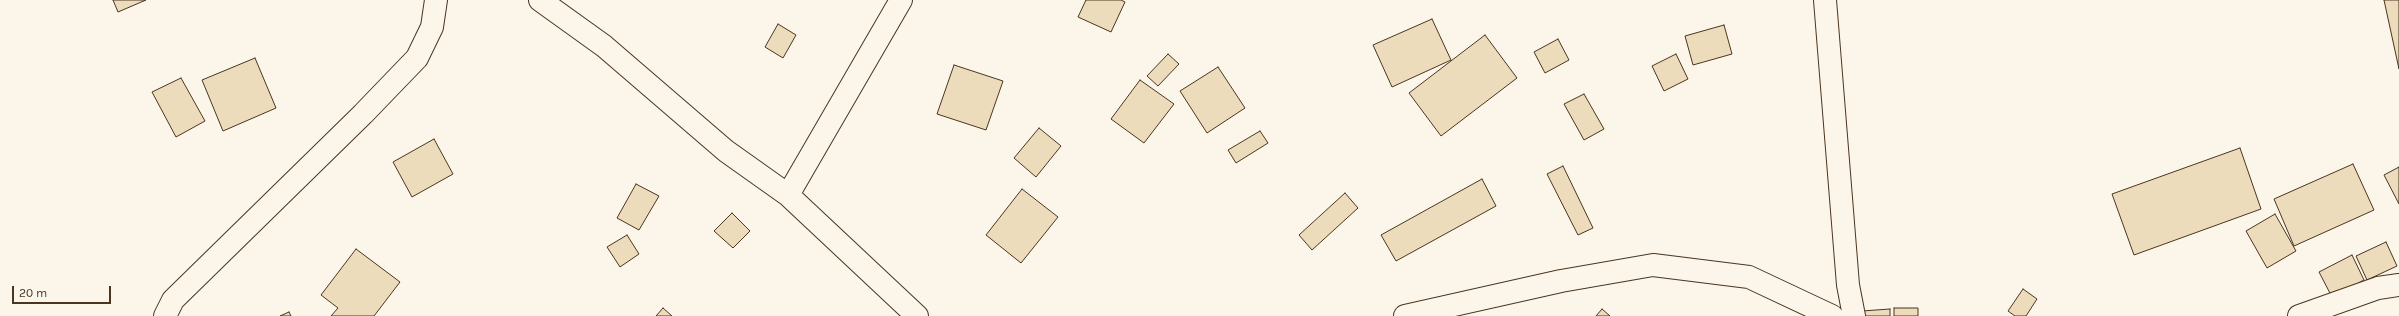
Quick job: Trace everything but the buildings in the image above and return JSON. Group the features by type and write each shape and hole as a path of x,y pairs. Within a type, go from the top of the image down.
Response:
{"street":[{"path":"166,316 173,300 362,114 416,58 432,28 436,0"},
{"path":"540,0 604,46 726,151 788,195 917,316"},
{"path":"788,195 901,0"},
{"path":"1825,0 1848,285 1854,316"},
{"path":"1405,316 1561,281 1653,265 1750,277 1832,316"},
{"path":"2299,316 2378,288 2399,285"}]}
